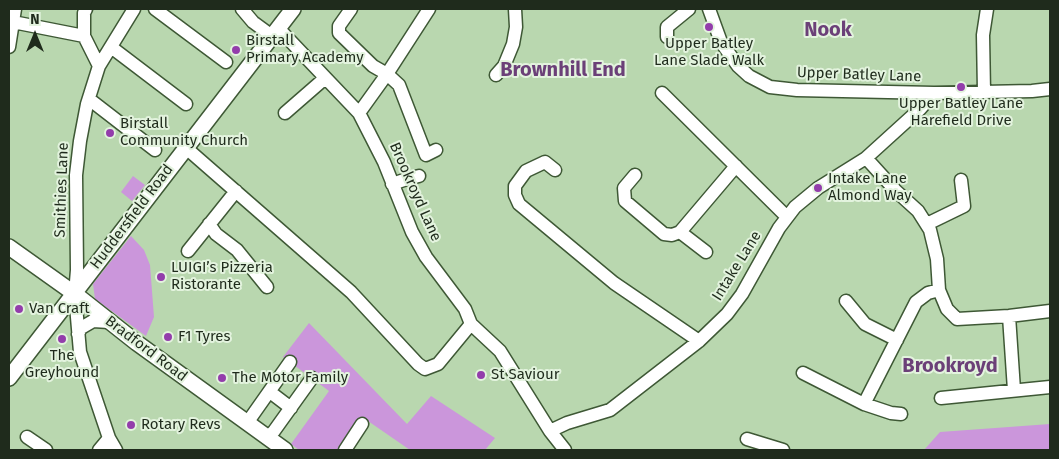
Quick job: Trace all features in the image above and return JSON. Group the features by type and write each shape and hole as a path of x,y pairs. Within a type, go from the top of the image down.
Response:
{"main road":[{"name":"Huddersfield Road","path":"9,378 292,9"},
{"name":"Bradford Road","path":"9,246 137,344 285,450"}],"street":[{"path":"9,47 15,9"},
{"path":"86,9 84,13 84,36 99,66"},
{"name":"Smithies Lane","path":"116,450 109,438 80,352 74,294 77,270 76,175 80,140 99,66 134,9"},
{"path":"155,9 226,62"},
{"name":"Brookroyd Lane","path":"242,9 253,22 275,32 359,113 384,162 412,232 426,257 465,309 471,324 500,351 550,431 565,450"},
{"path":"350,9 339,26 340,33 373,66 388,74 399,85 431,156"},
{"path":"359,113 388,74 429,9"},
{"path":"496,75 504,66 513,44 516,27 515,9"},
{"path":"667,38 667,27 689,9"},
{"name":"Upper Batley Lane","path":"709,9 721,42 738,66 749,76 770,87 796,90 934,93 1050,89"},
{"path":"984,92 983,35 987,9"},
{"path":"13,22 84,36"},
{"path":"110,47 186,104"},
{"path":"285,113 324,78"},
{"path":"662,93 787,217"},
{"name":"Intake Lane","path":"550,431 567,423 610,410 699,340 727,314 742,294 779,228 795,207 818,188 866,158 920,109 934,93"},
{"path":"89,100 155,150"},
{"path":"185,147 351,292 418,364 425,368 438,364 471,324"},
{"path":"866,158 918,212 930,230 937,259 939,290 947,309 957,318 1009,316 1050,311"},
{"path":"555,170 545,162 526,171 515,186 515,195 519,204 614,284 699,340"},
{"path":"635,175 624,188 625,201 664,234 672,235 680,232 736,166"},
{"path":"392,184 419,176"},
{"path":"926,224 964,206 961,180"},
{"path":"188,252 236,191"},
{"path":"209,224 216,234 237,250 267,287"},
{"path":"680,232 706,252"},
{"path":"864,404 916,302 928,293 939,290"},
{"path":"846,301 865,324 897,340"},
{"path":"1009,316 1014,390"},
{"path":"78,334 81,328 93,322 109,322"},
{"path":"248,423 290,362"},
{"path":"803,373 864,404 891,413 901,414"},
{"path":"267,438 312,378"},
{"path":"941,398 1050,387"},
{"path":"270,392 291,408"},
{"path":"345,450 362,424"},
{"path":"27,437 46,450"},
{"path":"99,450 109,438"},
{"path":"747,439 783,450"}],"shaded area":[{"path":"133,176 145,185 132,201 121,192"},
{"path":"131,236 144,250 150,265 154,317 146,336 95,299 93,284"},
{"path":"309,323 407,424 431,396 495,438 485,450 410,450 368,421 349,450 299,450 291,444 329,391 283,357"},
{"path":"1050,424 1050,450 924,450 940,432"}],"place":[{"name":"Upper Batley Lane Slade Walk","path":"709,27"},
{"name":"Birstall Primary Academy","path":"236,50"},
{"name":"Upper Batley Lane Harefield Drive","path":"961,87"},
{"name":"Birstall Community Church","path":"110,133"},
{"name":"Intake Lane Almond Way","path":"818,188"},
{"name":"LUIGI’s Pizzeria Ristorante","path":"161,277"},
{"name":"Van Craft","path":"19,309"},
{"name":"F1 Tyres","path":"168,337"},
{"name":"The Greyhound","path":"62,339"},
{"name":"St Saviour","path":"481,375"},
{"name":"The Motor Family","path":"222,378"},
{"name":"Rotary Revs","path":"131,425"}],"district":[{"name":"Nook","path":"828,30"},
{"name":"Brownhill End","path":"563,70"},
{"name":"Brookroyd","path":"950,366"}]}
